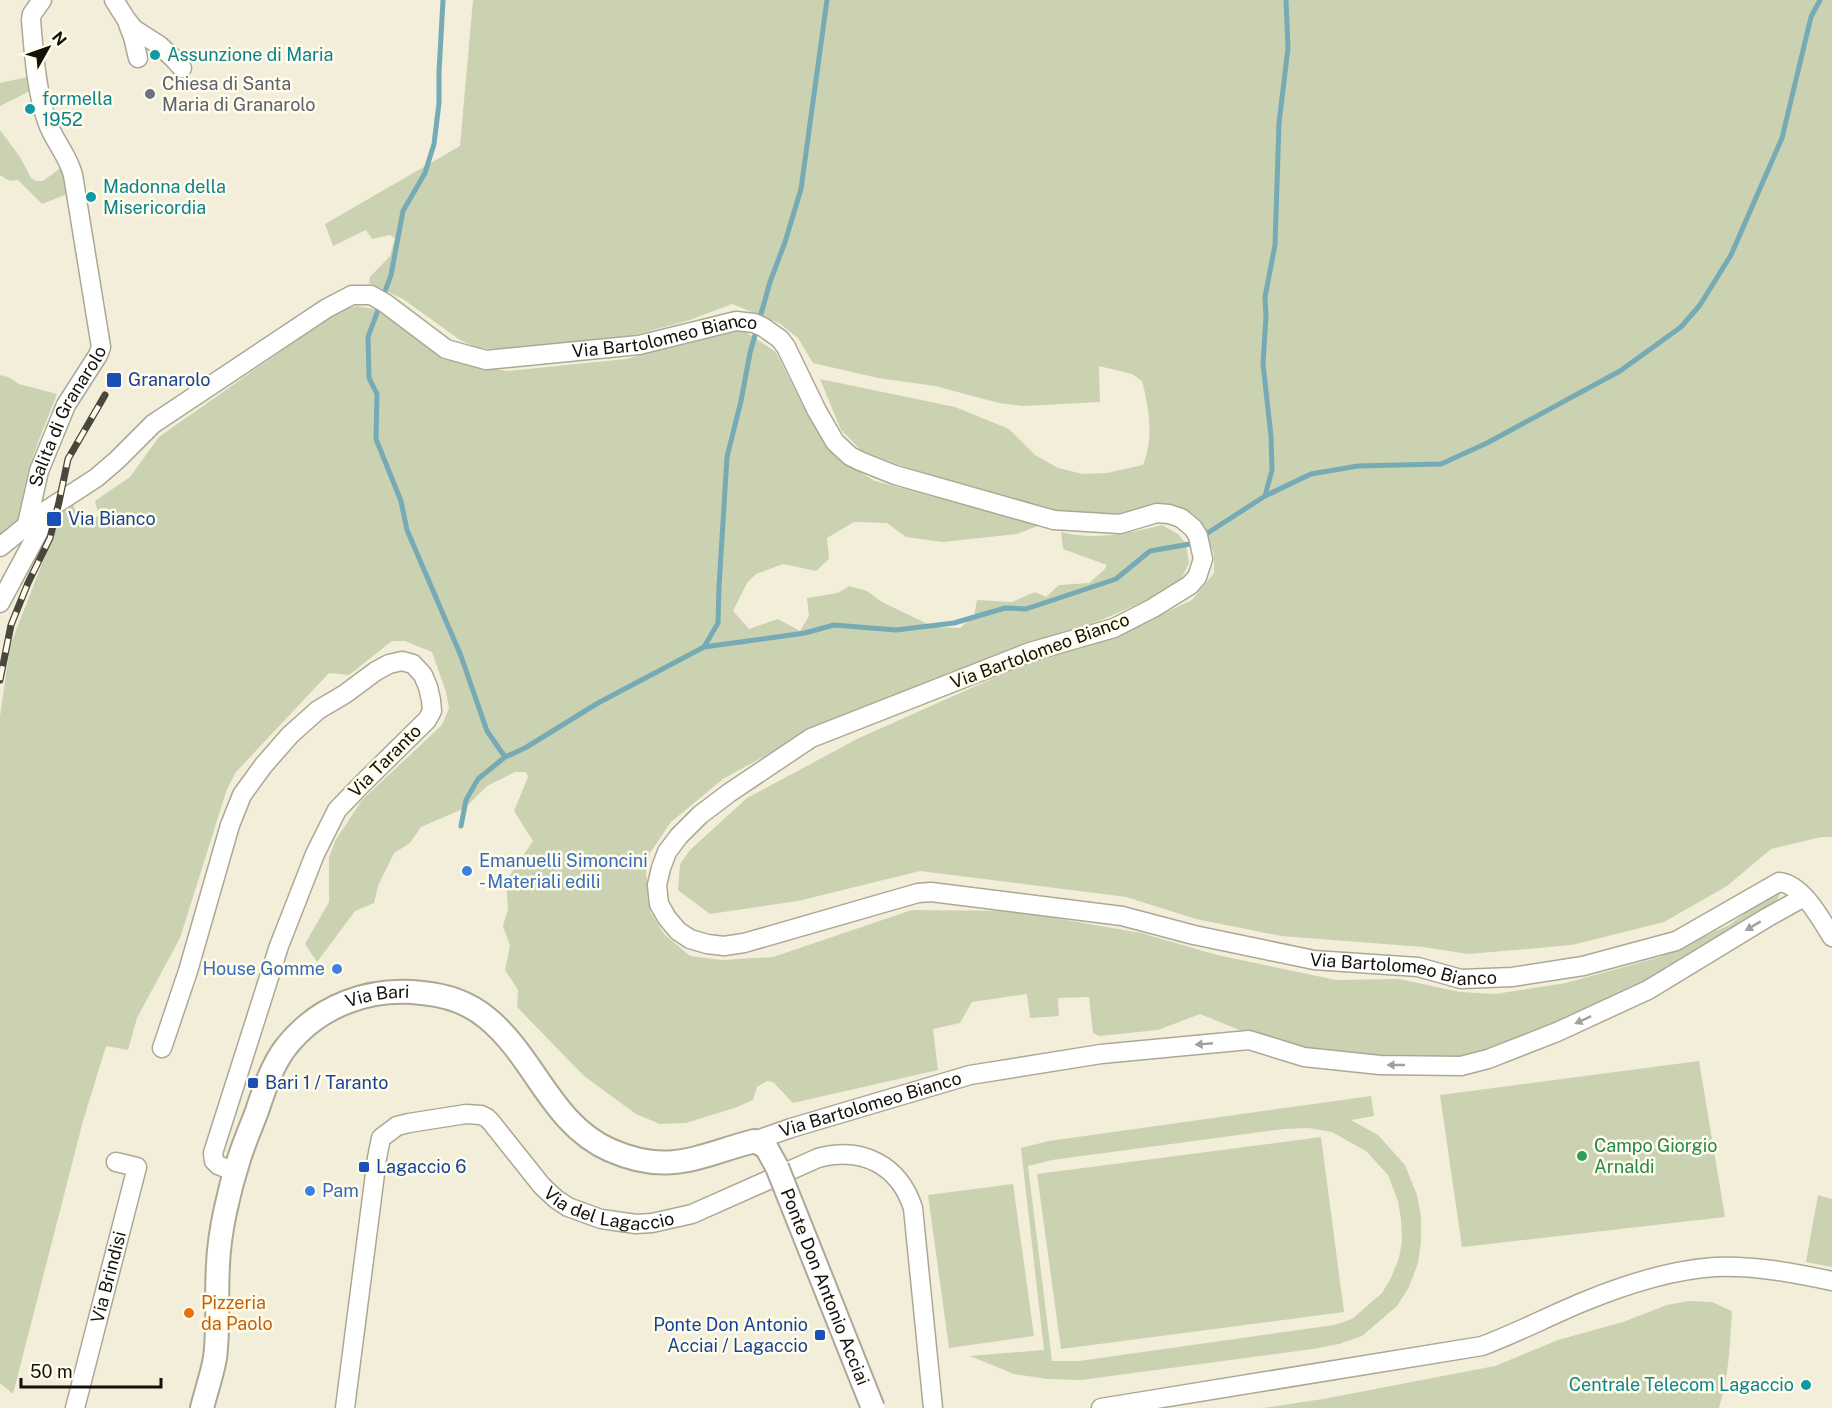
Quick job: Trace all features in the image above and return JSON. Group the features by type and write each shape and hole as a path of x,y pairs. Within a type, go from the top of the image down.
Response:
{"street":[{"name":"Salita di Granarolo","path":"27,524 43,460 66,405 101,347 73,175 48,124 38,90 31,20 32,14 42,0"},
{"path":"114,0 138,33 159,45 182,68"},
{"path":"126,19 138,58"},
{"name":"Via Bartolomeo Bianco","path":"0,547 42,513 96,478 153,424 327,308 352,295 365,294 378,298 446,349 486,360 639,345 724,323 745,321 763,327 780,339 817,411 835,441 850,456 895,475 1054,520 1120,524 1157,513 1169,514 1181,518 1193,528 1198,536 1203,559 1197,577 1182,592 1114,628 1030,652 811,738 729,793 679,836 667,852 661,868 657,885 659,904 678,931 690,939 724,946 744,943 918,893 932,892 1122,916 1194,935 1314,960 1418,966 1461,979 1512,977 1583,966 1676,941 1775,883 1783,882 1789,884 1804,897 1832,937"},
{"name":"Salita di Granarolo","path":"0,603 42,525 42,513"},
{"name":"Via Taranto","path":"162,1048 188,970 230,825 242,795 290,735 318,711 389,664 402,661 413,664 423,675 428,687 432,711 427,720 337,810 315,854 279,946 213,1153 214,1161 218,1165 235,1172"},
{"name":"Via Bartolomeo Bianco","path":"754,1141 970,1075 1101,1054 1249,1040 1304,1057 1380,1065 1461,1066 1488,1059 1557,1032 1648,990 1804,897"},
{"name":"Via Bari","path":"201,1408 215,1360 218,1263 235,1172 263,1095 285,1048 305,1027 330,1010 356,998 388,991 437,994 465,1005 481,1014 500,1031 565,1117 590,1139 612,1151 642,1161 669,1164 701,1158 754,1141"},
{"name":"Via del Lagaccio","path":"345,1408 378,1146 381,1138 397,1126 466,1114 481,1115 491,1122 542,1186 556,1199 594,1217 619,1222 652,1223 692,1214 818,1158 833,1154 848,1153 872,1160 893,1175 905,1188 913,1208 933,1408"},
{"name":"Ponte Don Antonio Acciai","path":"754,1141 766,1147 773,1158 873,1408"},
{"name":"Via Brindisi","path":"75,1408 137,1167 116,1162"},
{"path":"1101,1408 1482,1346 1623,1286 1692,1270 1716,1267 1754,1269 1832,1281"}],"green space":[{"path":"473,0 1832,0 1832,837 1821,837 1771,849 1727,886 1664,922 1572,945 1468,954 1423,947 1281,936 1196,919 1126,897 920,871 798,901 710,914 678,890 680,864 690,850 747,798 859,738 1032,661 1112,638 1192,600 1214,573 1214,555 1206,532 1182,510 1110,520 1065,515 923,474 861,450 841,430 820,379 955,407 1009,429 1035,455 1058,468 1083,474 1107,473 1143,465 1149,434 1147,401 1142,381 1132,374 1099,366 1100,402 1023,406 999,403 935,386 878,378 813,363 798,338 779,323 732,304 687,321 634,335 516,350 478,348 460,340 403,299 369,283 370,277 390,256 395,238 390,235 372,239 366,230 333,246 325,224 460,146"},
{"path":"32,76 32,90 0,106 0,83"},
{"path":"0,130 20,157 31,178 36,181 43,181 63,166 70,193 42,204 18,180 6,179 0,175"},
{"path":"357,306 385,311 442,359 507,371 626,359 743,330 776,352 803,406 848,465 875,481 1040,525 1017,534 942,542 906,537 887,523 854,522 827,538 829,559 816,571 783,564 756,574 747,583 733,611 749,629 778,619 800,631 809,616 807,598 838,593 849,586 867,591 882,602 934,627 960,628 974,616 977,600 1012,602 1035,592 1046,597 1059,585 1089,583 1104,570 1107,565 1063,549 1061,532 1099,536 1162,525 1178,534 1186,544 1189,563 1178,586 1104,619 975,664 814,729 723,779 671,822 650,853 646,872 651,913 664,934 690,956 722,960 773,957 912,910 1015,911 1141,933 1217,955 1336,980 1399,979 1460,992 1495,994 1566,983 1660,957 1729,925 1776,891 1780,892 1778,899 1692,956 1598,1007 1486,1052 1449,1059 1334,1053 1277,1045 1200,1014 1158,1030 1099,1036 1093,1033 1089,997 1058,998 1059,1016 1030,1018 1027,994 972,1002 960,1023 933,1029 938,1070 793,1103 773,1082 767,1081 757,1087 753,1100 737,1107 686,1123 660,1124 636,1114 584,1076 517,1007 518,990 505,970 510,946 503,926 508,909 506,881 533,841 514,811 528,777 526,772 515,772 487,786 465,808 421,827 410,843 394,853 378,886 374,903 355,911 317,962 305,944 329,902 329,858 335,841 362,800 442,725 449,708 432,652 405,641 392,641 349,675 329,673 236,772 227,789 180,938 137,1018 128,1050 106,1046 83,1121 13,1394 0,1383 0,716 10,646 64,507 73,505 81,523 99,516 95,501 130,477 159,437 341,309"},
{"path":"0,375 19,384 57,394 28,471 21,519 0,535"},
{"name":"Campo Giorgio Arnaldi","path":"1699,1061 1725,1217 1462,1247 1440,1095"},
{"path":"1371,1096 1374,1116 1351,1120 1378,1135 1405,1165 1417,1195 1421,1216 1418,1263 1409,1287 1397,1306 1362,1336 1339,1344 1081,1380 1047,1379 1014,1374 970,1356 1044,1350 1021,1148 1049,1141","holes":["1308,1128 1332,1132 1366,1151 1388,1175 1398,1201 1401,1219 1402,1241 1399,1258 1391,1278 1382,1293 1352,1319 1334,1325 1079,1361 1052,1361 1028,1166 1052,1160 1284,1129"]},
{"path":"1321,1137 1344,1312 1061,1349 1037,1174"},
{"path":"1013,1184 1034,1336 949,1348 928,1195"},
{"path":"1818,1195 1832,1199 1832,1267 1806,1262"},
{"path":"1689,1301 1712,1302 1732,1311 1727,1372 1719,1408 1263,1408 1323,1399 1495,1366 1558,1340 1623,1322 1667,1305"}],"waterway":[{"path":"443,0 439,103 434,144 425,173 403,211 391,275 368,337 369,378 377,394 376,439 401,501 407,530 461,656 487,731 505,757"},
{"path":"704,647 718,623 727,457 750,353 770,282 801,189 827,0"},
{"path":"1265,496 1272,470 1271,436 1263,364 1265,297 1275,245 1279,123 1288,48 1286,0"},
{"path":"1203,536 1265,496 1311,474 1358,466 1441,464 1487,443 1620,371 1681,327 1700,305 1731,255 1782,138 1811,17 1820,0"},
{"path":"461,826 466,800 478,779 505,757 525,748 598,703 704,647 805,633 834,625 896,630 954,623 1005,608 1026,609 1116,579 1150,551 1190,544 1195,541"}],"railway":[{"path":"0,680 11,625 50,538 68,459 105,395"}],"place":[{"name":"Assunzione di Maria","path":"155,55"},
{"name":"Chiesa di Santa Maria di Granarolo","path":"150,94"},
{"name":"formella 1952","path":"30,109"},
{"name":"Madonna della Misericordia","path":"91,197"},
{"name":"Granarolo","path":"114,380"},
{"name":"Via Bianco","path":"54,519"},
{"name":"Emanuelli Simoncini - Materiali edili","path":"467,871"},
{"name":"House Gomme","path":"337,969"},
{"name":"Bari 1 / Taranto","path":"253,1083"},
{"name":"Campo Giorgio Arnaldi","path":"1582,1156"},
{"name":"Lagaccio 6","path":"364,1167"},
{"name":"Pam","path":"310,1191"},
{"name":"Pizzeria da Paolo","path":"189,1313"},
{"name":"Ponte Don Antonio Acciai / Lagaccio","path":"820,1335"},
{"name":"Centrale Telecom Lagaccio","path":"1806,1385"}]}
